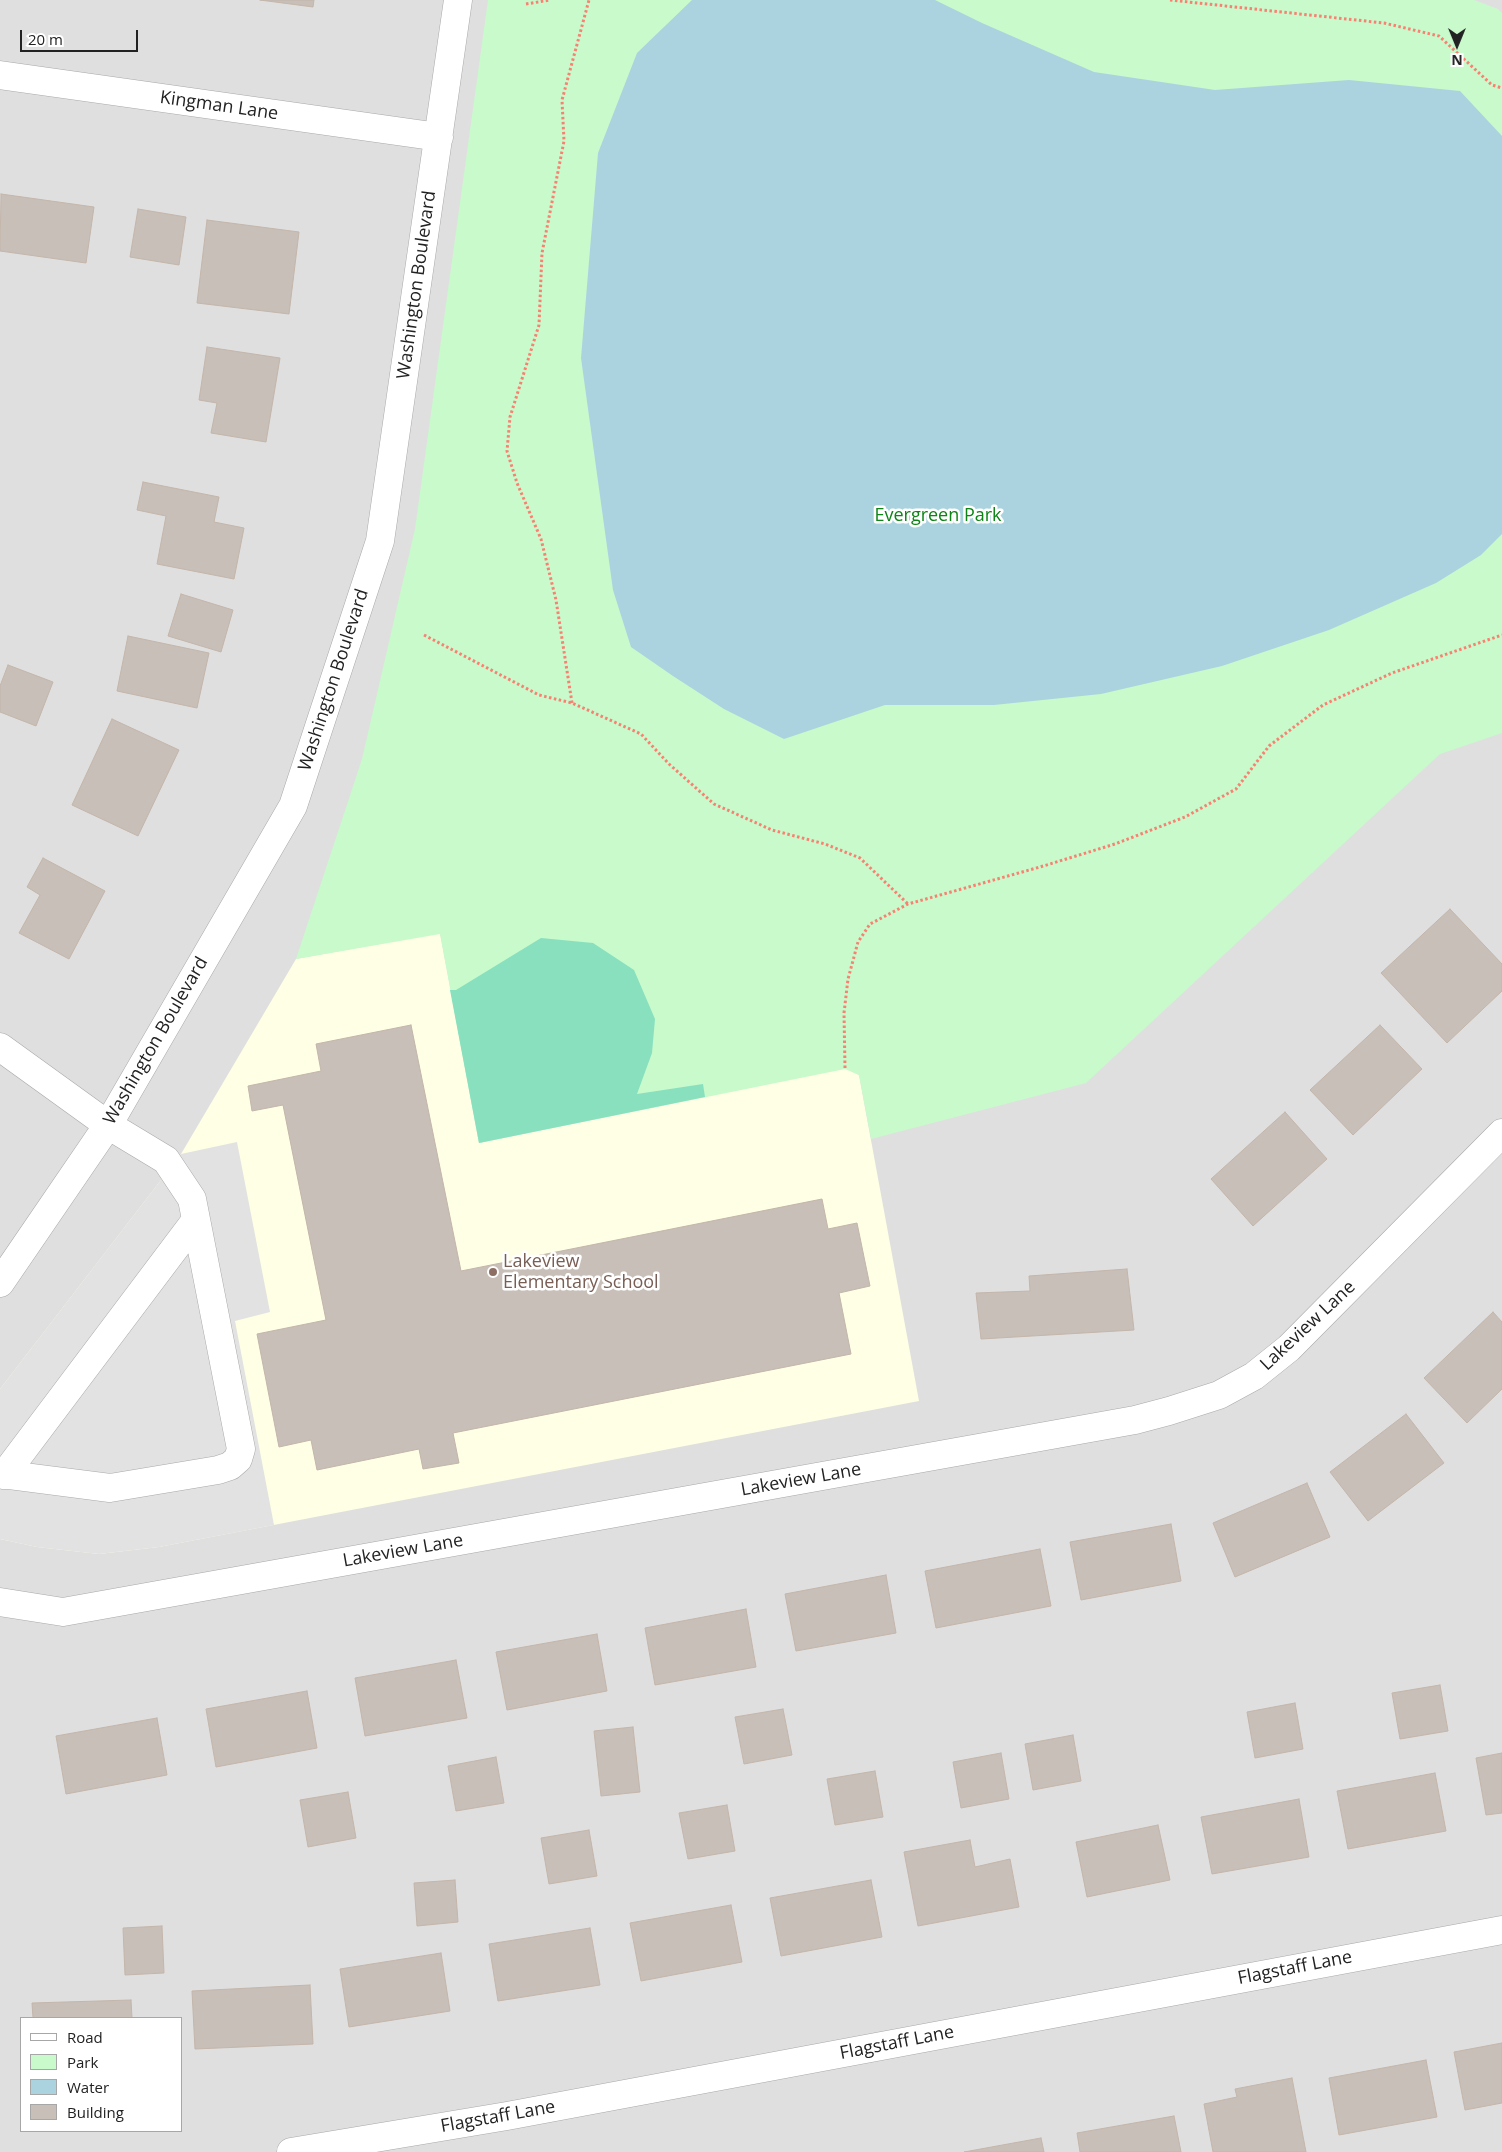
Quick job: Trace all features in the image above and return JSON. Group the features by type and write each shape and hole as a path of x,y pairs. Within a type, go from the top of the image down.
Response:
{"street":[{"name":"Washington Boulevard","path":"0,1283 108,1125 292,806 380,541 458,0"},
{"name":"Kingman Lane","path":"0,75 439,137"},
{"path":"0,1047 108,1125 166,1160 192,1199 241,1449 238,1459 230,1466 218,1470 110,1488 2,1475"},
{"name":"Lakeview Lane","path":"0,1602 63,1612 1135,1420 1169,1412 1219,1395 1233,1388 1254,1376 1289,1348 1502,1133"},
{"path":"2,1475 196,1220"},
{"name":"Flagstaff Lane","path":"291,2152 507,2116 1502,1930"}],"path":[{"path":"526,4 550,0"},
{"path":"572,703 556,600 541,539 517,483 507,451 510,417 539,325 542,253 564,141 562,100 589,0"},
{"path":"1170,0 1384,23 1439,36 1492,85 1502,88"},
{"path":"424,635 539,695 572,703 641,734 669,764 714,804 772,830 825,844 860,858 908,904"},
{"path":"845,1068 845,1004 848,979 858,942 870,924 908,904 1115,844 1185,817 1236,789 1269,746 1322,705 1392,673 1502,635"}],"shaded area":[{"path":"0,0 1502,0 1502,2152 0,2152"},
{"name":"Lakeview Elementary School","path":"440,933 479,1143 845,1068 859,1075 919,1401 159,1547 99,1554 37,1547 0,1539 0,1389 181,1154 296,959"},
{"path":"237,1142 270,1312 235,1321 274,1525 159,1547 99,1554 37,1547 0,1539 0,1389 181,1154"}],"green space":[{"name":"Evergreen Park","path":"488,0 1474,0 1498,9 1502,13 1502,733 1440,754 1086,1083 871,1139 859,1075 845,1069 479,1143 440,934 296,959 362,759 415,529"},
{"path":"541,938 593,943 634,970 655,1019 652,1053 637,1094 703,1084 705,1097 479,1143 450,990 456,990"}],"water":[{"path":"692,0 935,0 982,23 1094,72 1215,90 1349,80 1460,91 1502,136 1502,534 1481,555 1436,583 1329,630 1222,666 1101,694 994,705 885,705 784,739 724,709 673,676 631,647 613,590 581,358 598,153 637,53"}],"building":[{"path":"260,0 314,0 313,7"},
{"path":"1,194 94,207 86,263 0,251"},
{"path":"138,209 186,217 179,265 130,257"},
{"path":"207,220 299,232 289,314 197,303"},
{"path":"207,347 280,358 266,442 211,433 217,403 199,400"},
{"path":"143,482 219,497 214,522 244,528 234,579 157,564 166,516 137,510"},
{"path":"181,594 233,610 221,652 168,636"},
{"path":"128,636 209,653 197,708 117,691"},
{"path":"8,665 53,682 36,726 0,712 0,686"},
{"path":"112,719 179,750 138,836 72,805"},
{"path":"43,858 105,891 69,959 19,933 40,895 27,887"},
{"path":"1450,909 1502,964 1502,991 1447,1043 1381,973"},
{"name":"Lakeview Elementary School","path":"411,1025 461,1271 822,1199 828,1229 857,1223 870,1286 839,1293 851,1354 453,1433 459,1463 423,1469 419,1449 317,1470 311,1440 279,1447 257,1334 326,1320 283,1105 252,1111 248,1086 321,1071 316,1044"},
{"path":"1380,1025 1422,1069 1353,1135 1310,1090"},
{"path":"1285,1112 1327,1159 1253,1226 1211,1179"},
{"path":"1127,1269 1134,1330 981,1339 976,1293 1030,1291 1029,1276"},
{"path":"1493,1312 1502,1322 1502,1389 1467,1423 1424,1378"},
{"path":"1406,1414 1444,1463 1368,1521 1330,1472"},
{"path":"1307,1483 1330,1537 1235,1577 1213,1523"},
{"path":"1171,1524 1181,1581 1081,1600 1070,1542"},
{"path":"1040,1549 1051,1606 936,1628 925,1571"},
{"path":"886,1575 896,1633 796,1651 785,1594"},
{"path":"746,1609 756,1667 655,1685 645,1628"},
{"path":"597,1634 607,1691 507,1710 496,1652"},
{"path":"456,1660 467,1718 365,1736 355,1678"},
{"path":"1440,1685 1448,1731 1400,1739 1392,1693"},
{"path":"307,1691 317,1748 216,1767 206,1709"},
{"path":"1295,1703 1303,1749 1255,1758 1247,1712"},
{"path":"783,1709 792,1755 744,1764 735,1717"},
{"path":"157,1718 167,1775 66,1794 56,1736"},
{"path":"633,1727 640,1792 601,1796 594,1731"},
{"path":"1073,1735 1081,1781 1033,1790 1025,1744"},
{"path":"1001,1753 1009,1799 961,1808 953,1762"},
{"path":"1502,1753 1502,1813 1486,1815 1476,1758"},
{"path":"496,1757 504,1803 456,1811 448,1766"},
{"path":"875,1771 883,1817 835,1825 827,1779"},
{"path":"1435,1773 1446,1831 1348,1849 1337,1791"},
{"path":"348,1792 356,1838 308,1847 300,1800"},
{"path":"1299,1799 1309,1857 1212,1874 1201,1817"},
{"path":"727,1805 735,1851 688,1859 679,1813"},
{"path":"1158,1825 1170,1880 1087,1897 1076,1842"},
{"path":"589,1830 597,1876 549,1884 541,1838"},
{"path":"970,1840 975,1867 1010,1859 1019,1907 918,1926 904,1852"},
{"path":"455,1880 458,1922 417,1926 414,1883"},
{"path":"871,1880 882,1937 781,1956 770,1898"},
{"path":"731,1905 742,1962 641,1981 630,1923"},
{"path":"162,1926 164,1973 125,1975 123,1928"},
{"path":"590,1928 600,1985 498,2001 489,1944"},
{"path":"441,1953 450,2011 349,2027 340,1969"},
{"path":"310,1985 313,2044 195,2049 192,1991"},
{"path":"131,2000 132,2017 33,2017 32,2003"},
{"path":"1502,2043 1502,2103 1465,2110 1454,2052"},
{"path":"1426,2060 1437,2117 1339,2135 1329,2078"},
{"path":"1292,2078 1306,2152 1213,2152 1204,2104 1237,2097 1235,2089"},
{"path":"1174,2116 1181,2152 1080,2152 1077,2133"},
{"path":"1041,2138 1044,2152 964,2152"}],"place":[{"name":"Lakeview Elementary School","path":"493,1272"}]}
